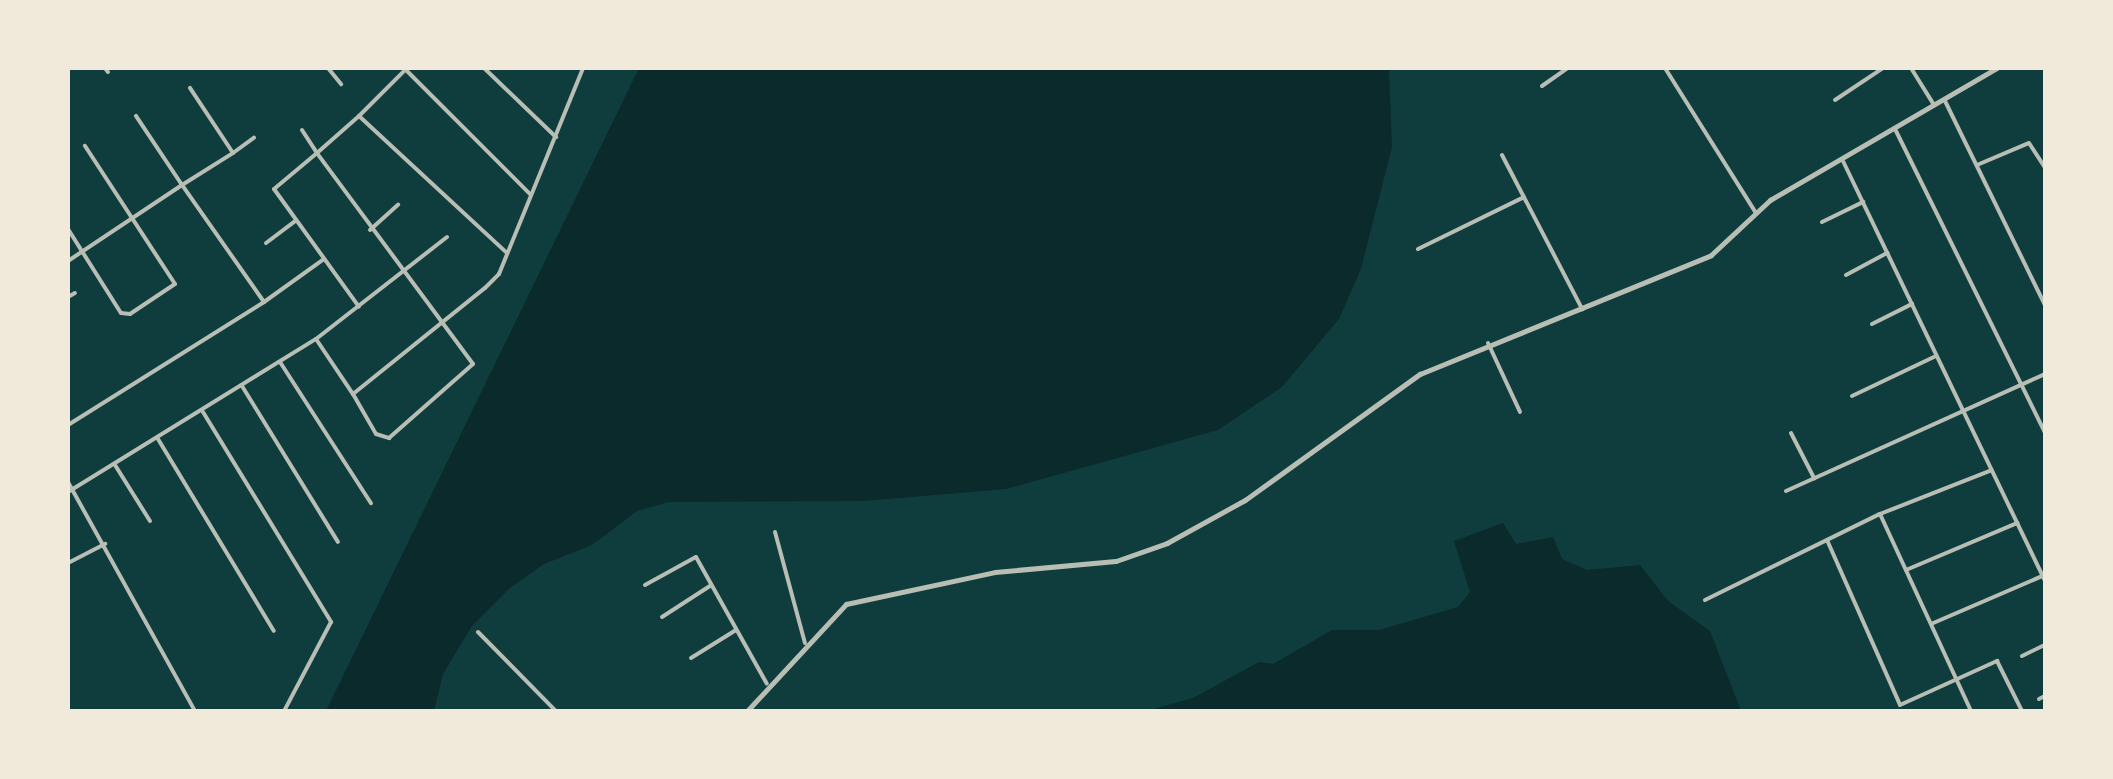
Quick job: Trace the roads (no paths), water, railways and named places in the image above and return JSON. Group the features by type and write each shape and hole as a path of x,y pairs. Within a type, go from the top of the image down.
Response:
{"street":[{"path":"328,68 341,84"},
{"path":"484,68 556,137"},
{"path":"353,394 443,324 499,274 583,68"},
{"path":"1542,86 1560,70 1568,68"},
{"path":"1665,68 1756,213"},
{"path":"1835,100 1883,68"},
{"path":"1911,68 1935,107"},
{"path":"683,711 718,705 745,711 805,643 857,599 995,572 1116,561 1167,543 1245,500 1394,389 1488,343 1582,309 1711,255 1756,213 1997,68"},
{"path":"359,307 295,221 275,186 359,116 405,69 530,194"},
{"path":"190,88 233,153"},
{"path":"1945,101 2045,305"},
{"path":"136,116 264,302"},
{"path":"359,116 506,252"},
{"path":"1895,129 2045,432"},
{"path":"302,130 370,230 473,361 471,370 389,438 376,434 316,339"},
{"path":"68,261 254,138"},
{"path":"1977,165 2026,143 2045,168"},
{"path":"68,229 125,315 174,286 85,146"},
{"path":"1502,155 1582,309"},
{"path":"1842,159 2044,577 1931,624"},
{"path":"1418,249 1524,197"},
{"path":"1822,222 1863,202"},
{"path":"370,230 398,205"},
{"path":"266,243 295,221"},
{"path":"70,490 203,412 316,339 406,275 447,237"},
{"path":"1846,275 1887,253"},
{"path":"68,425 264,302 324,259"},
{"path":"68,297 75,293"},
{"path":"1872,324 1912,304"},
{"path":"1488,343 1520,412"},
{"path":"1852,396 1936,356"},
{"path":"280,362 371,503"},
{"path":"1786,491 2019,382 2045,374"},
{"path":"242,386 338,542"},
{"path":"203,412 331,622 284,711"},
{"path":"1791,433 1814,478"},
{"path":"158,439 274,631"},
{"path":"115,465 150,521"},
{"path":"1705,600 1880,514 1992,470"},
{"path":"68,482 105,544 193,710"},
{"path":"1880,514 1971,711"},
{"path":"1906,570 2017,523"},
{"path":"775,532 805,643"},
{"path":"1827,540 1900,705 1998,661 2022,711"},
{"path":"68,563 105,544"},
{"path":"645,585 693,554 767,684"},
{"path":"662,617 710,586"},
{"path":"691,658 736,630"},
{"path":"478,632 556,711"},
{"path":"2022,656 2045,645"},
{"path":"2039,699 2045,696"}],"water":[{"path":"639,68 1389,68 1392,147 1361,269 1339,319 1282,387 1218,430 1006,489 864,501 669,502 637,511 592,545 544,564 510,588 472,626 443,674 434,711 326,711"},
{"path":"1503,523 1516,544 1553,537 1562,559 1587,570 1640,565 1668,601 1710,631 1741,711 1146,711 1193,698 1259,662 1273,664 1332,630 1379,630 1458,607 1470,592 1454,541"}]}
